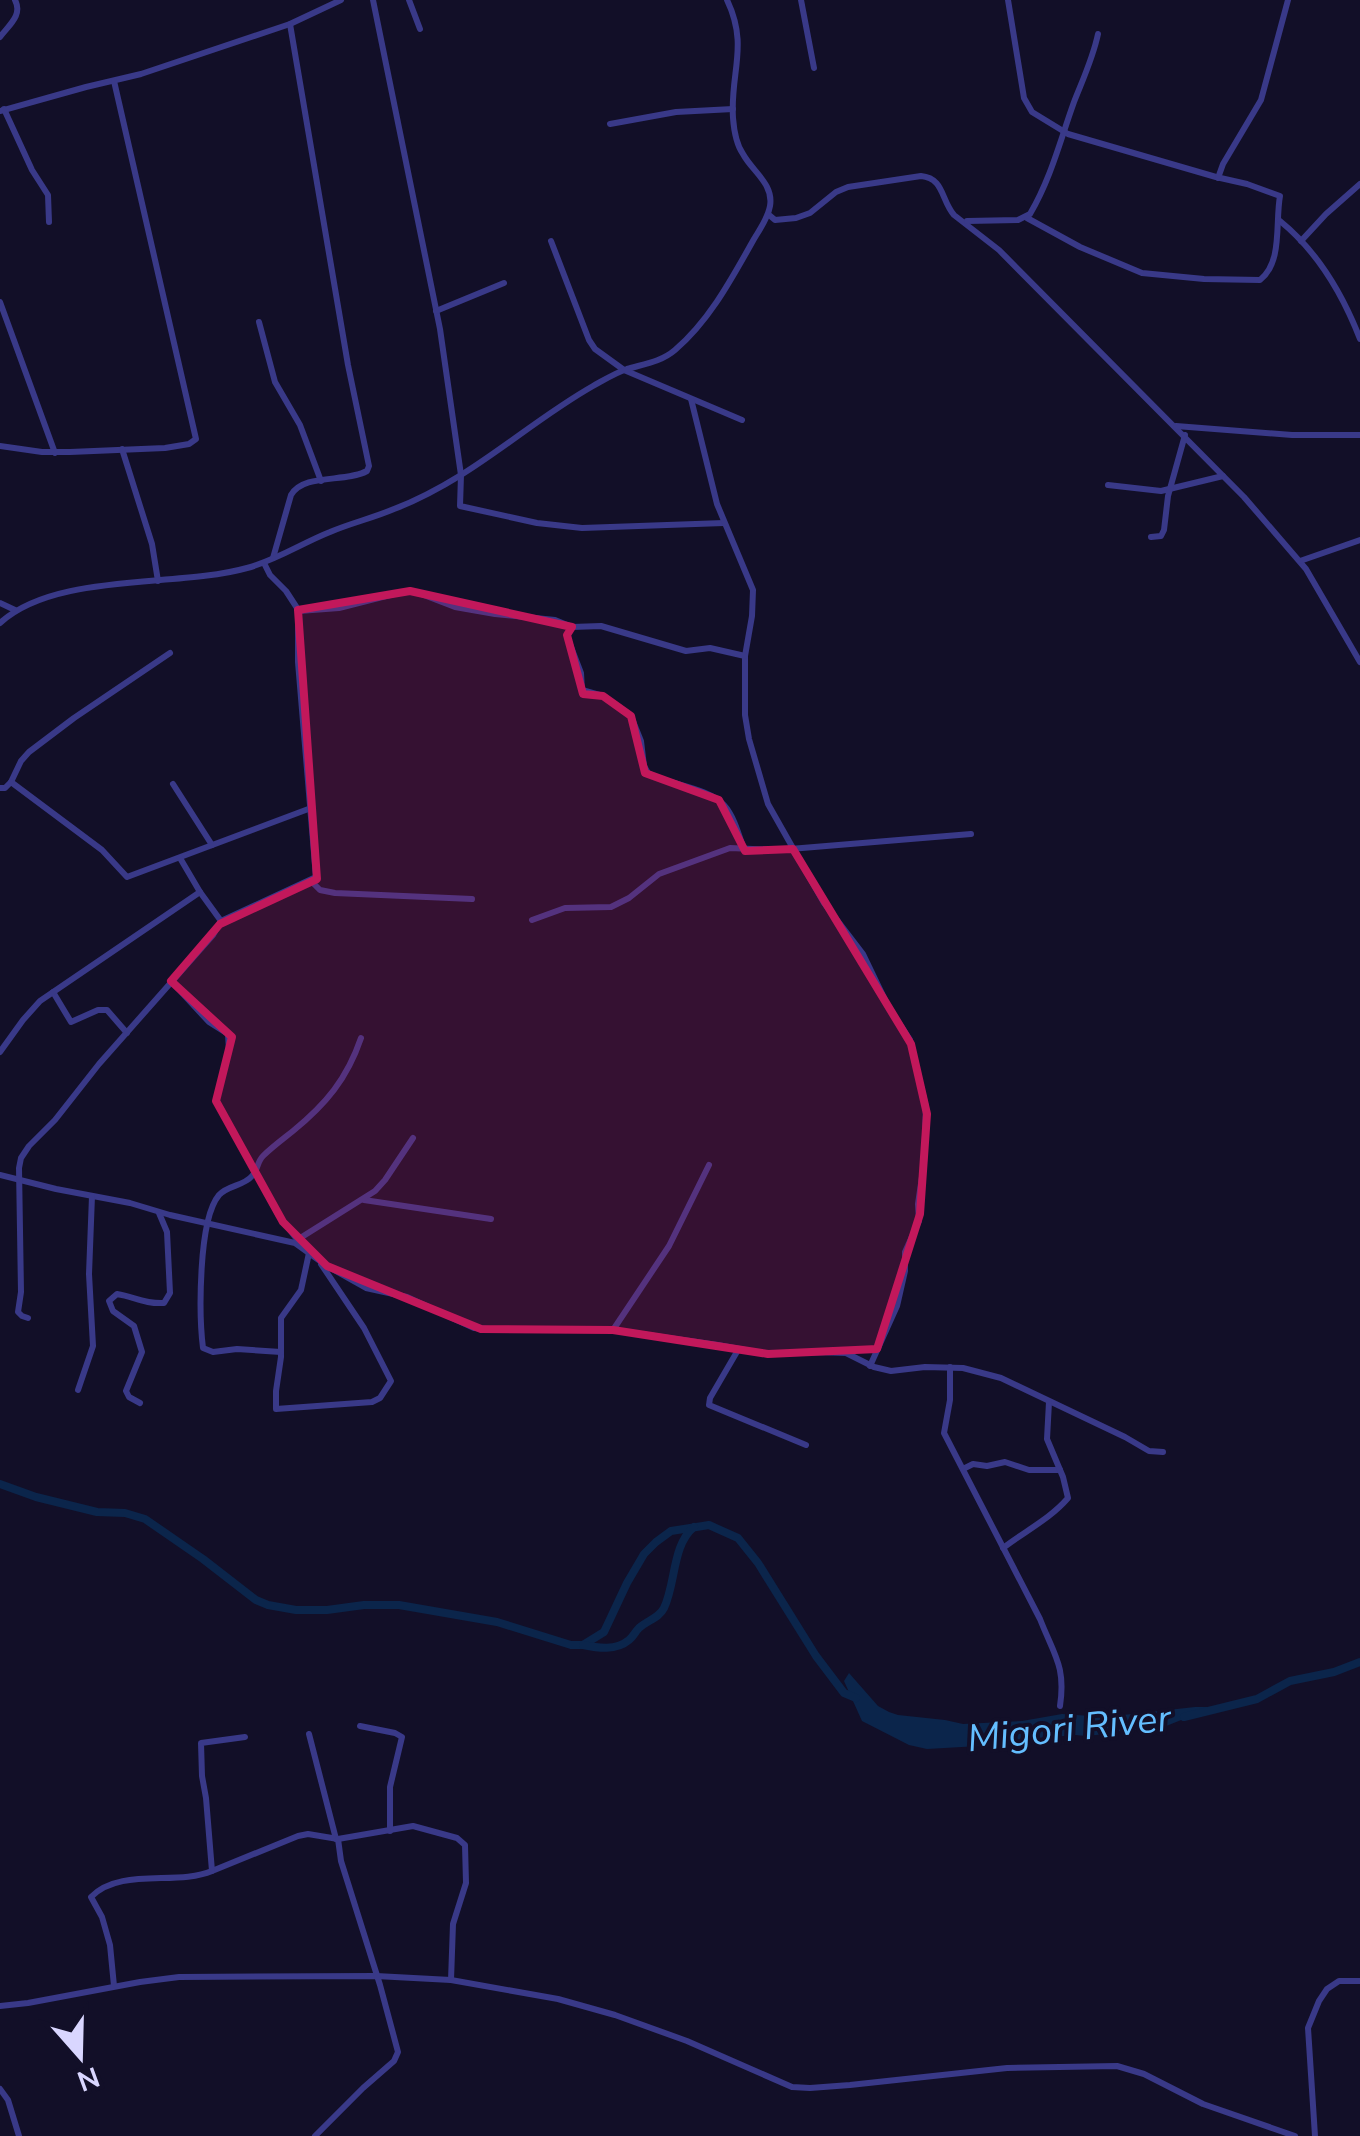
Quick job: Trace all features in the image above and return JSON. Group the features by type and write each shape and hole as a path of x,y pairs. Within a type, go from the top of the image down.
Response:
{"street":[{"path":"0,37 18,13 16,0"},
{"path":"49,222 48,195 2,110 142,74 290,24 341,0"},
{"path":"373,0 436,312 461,474 461,508 582,528 724,524"},
{"path":"410,0 420,28"},
{"path":"0,623 15,610 77,591 234,572 268,561 325,534 398,508 461,474 589,388 624,370 665,357 700,324 740,266 771,202 768,188 738,145 733,108 739,41 727,0"},
{"path":"801,0 814,68"},
{"path":"961,220 1027,218 1142,274 1260,280 1272,262 1279,195 1066,132 1032,112 1025,102 1008,0"},
{"path":"1218,178 1260,103 1288,0"},
{"path":"28,1318 18,1312 19,1179 24,1153 221,921 311,881 316,875 298,662 298,610 270,575 268,561 293,490 302,483 358,476 368,471 369,466 290,24"},
{"path":"1027,218 1066,132 1098,34"},
{"path":"0,446 55,453 178,446 192,443 196,436 114,81"},
{"path":"610,124 676,112 733,108"},
{"path":"768,214 777,220 796,218 818,208 848,186 921,176 936,180 948,208 998,250 1184,435 1300,562 1360,662"},
{"path":"1302,241 1316,222 1360,184"},
{"path":"1279,220 1302,241 1337,290 1360,339"},
{"path":"551,241 591,344 601,354 624,370 742,420"},
{"path":"436,312 504,284"},
{"path":"0,302 55,453"},
{"path":"258,322 275,382 300,425 322,481"},
{"path":"691,399 710,483 754,590 745,656 744,710 770,810 828,910 863,954 911,1044 926,1107 919,1221 905,1250 897,1306 870,1366"},
{"path":"1175,426 1292,435 1360,435"},
{"path":"1151,538 1158,538 1164,530 1184,435"},
{"path":"122,449 152,544 158,581"},
{"path":"1108,485 1154,491 1224,476"},
{"path":"1300,562 1360,540"},
{"path":"298,610 356,605 410,591 455,607 555,620 572,627 602,626 676,649 712,648 745,656"},
{"path":"0,603 15,610"},
{"path":"572,627 568,639 581,674 582,690 603,696 631,716 648,772 712,797 724,806 744,850"},
{"path":"0,788 12,782 28,752 170,652"},
{"path":"12,782 102,850 127,877 311,808"},
{"path":"172,784 212,845"},
{"path":"532,920 565,908 611,907 659,874 730,848 760,851 971,834"},
{"path":"180,858 221,921"},
{"path":"311,881 320,890 336,893 472,900"},
{"path":"0,1052 40,1002 200,892"},
{"path":"171,981 209,1022 228,1035 230,1051 216,1100 277,1213 303,1247 301,1290 281,1316 276,1409 372,1402 380,1398 391,1382 368,1335 320,1261"},
{"path":"53,992 71,1022 107,1010 127,1033"},
{"path":"281,1352 213,1352 203,1348 201,1289 208,1222 218,1196 251,1177 263,1156 308,1118 339,1084 361,1038"},
{"path":"303,1247 385,1180 413,1138"},
{"path":"614,1330 669,1246 709,1165"},
{"path":"0,1175 295,1242 366,1288 406,1297 474,1328 614,1330 778,1355 853,1355 877,1349"},
{"path":"78,1390 93,1346 88,1274 92,1196"},
{"path":"363,1200 491,1219"},
{"path":"140,1403 126,1392 141,1354 137,1330 109,1303 118,1294 137,1301 166,1302 170,1293 167,1232 159,1212"},
{"path":"738,1350 710,1398 710,1406 806,1445"},
{"path":"853,1355 870,1366 891,1371 950,1367 1001,1378 1148,1451 1163,1452"},
{"path":"950,1367 944,1433 1040,1619 1063,1677 1060,1706"},
{"path":"1003,1548 1067,1500 1068,1491 1047,1439 1049,1402"},
{"path":"962,1469 974,1464 1005,1462 1029,1470 1060,1470"},
{"path":"360,1726 402,1737 390,1787 390,1832"},
{"path":"309,1734 340,1861 398,2052 397,2059 315,2136"},
{"path":"212,1871 201,1742 245,1737"},
{"path":"114,1986 110,1945 93,1902 93,1894 102,1888 122,1882 200,1876 298,1836 337,1839 406,1827 419,1827 465,1844 466,1887 453,1924 451,1980"},
{"path":"0,2006 179,1977 376,1976 451,1980 558,1998 615,2015 687,2041 792,2087 850,2085 1007,2068 1118,2066 1144,2074 1202,2104 1294,2136"},
{"path":"1316,2136 1308,2028 1327,1988 1339,1981 1360,1981"},
{"path":"0,2089 8,2100 19,2136"}],"highlighted area":[{"path":"410,591 572,627 567,635 583,694 603,696 631,716 645,773 719,800 745,851 793,849 911,1044 927,1114 920,1214 877,1349 768,1354 613,1330 481,1329 327,1266 283,1222 216,1101 232,1037 171,981 220,924 317,879 298,610"}],"water":[{"path":"849,1673 878,1706 889,1712 963,1724 1062,1714 1105,1717 1213,1707 1146,1732 1132,1730 1039,1738 1033,1743 927,1749 909,1745 862,1721 844,1681"}],"waterway":[{"name":"Migori River","path":"0,1484 97,1512 125,1513 145,1519 268,1605 296,1610 399,1605 497,1622 571,1645 583,1645 604,1632 627,1583 656,1542 671,1531 709,1525 738,1538 816,1656 844,1693 856,1698"},
{"path":"583,1645 618,1646 659,1614 668,1598 682,1544 694,1527"},
{"name":"Migori River","path":"1184,1717 1257,1699 1290,1681 1360,1662"}]}
